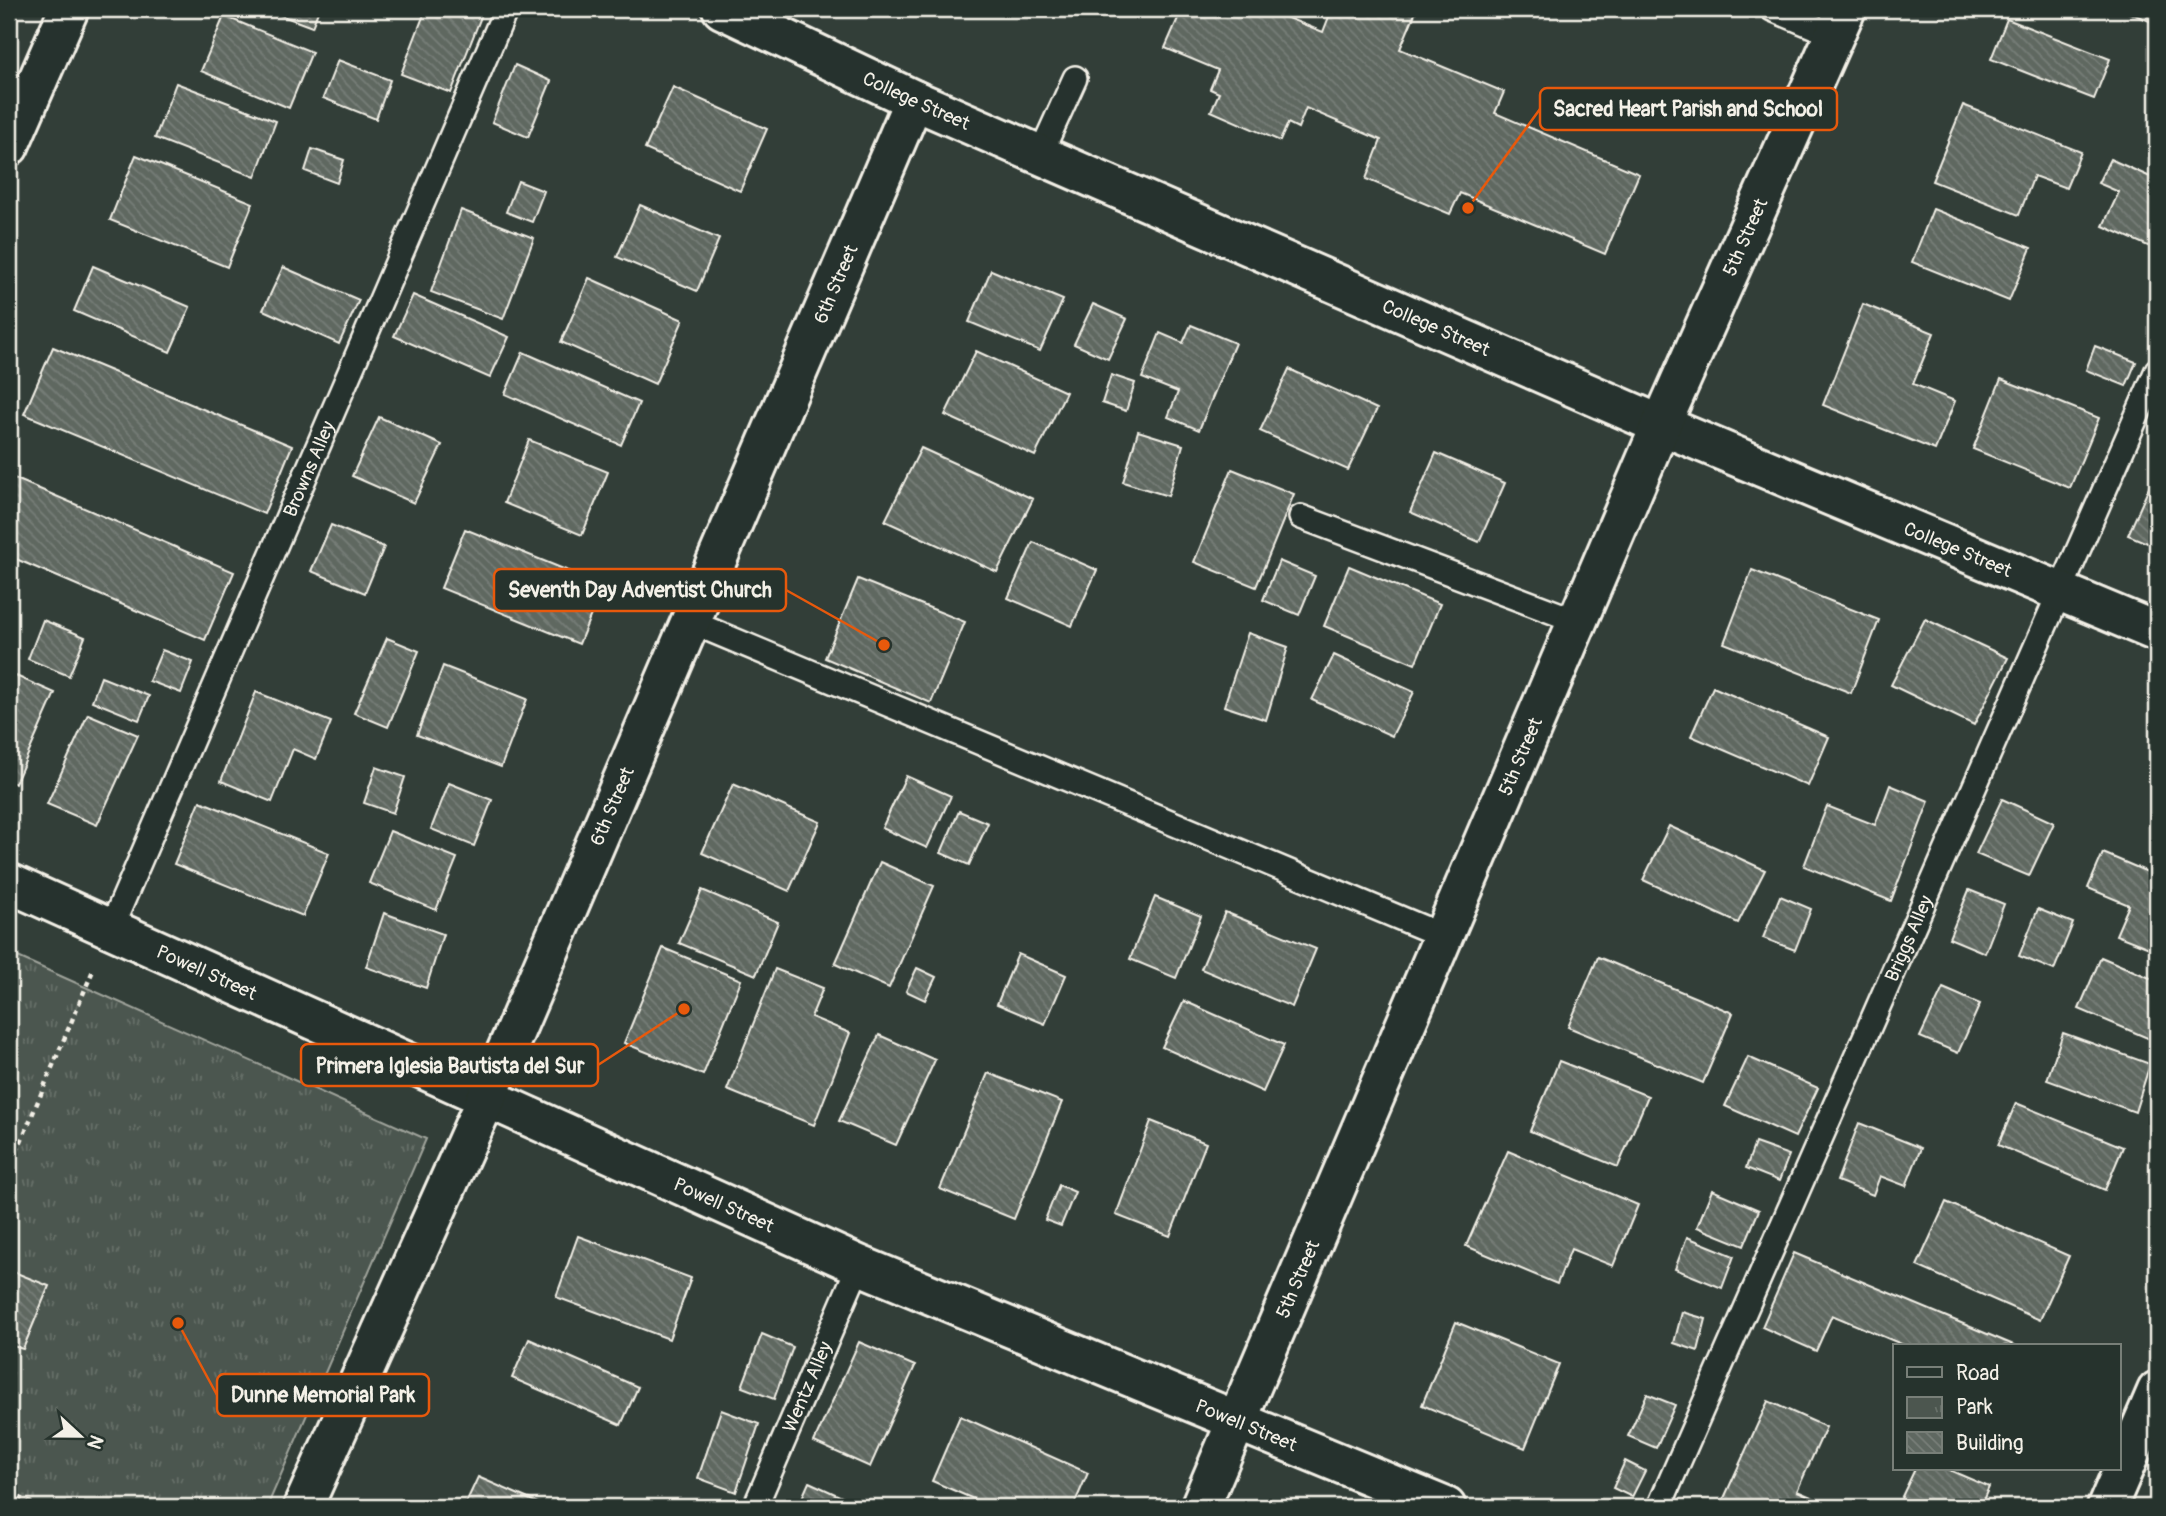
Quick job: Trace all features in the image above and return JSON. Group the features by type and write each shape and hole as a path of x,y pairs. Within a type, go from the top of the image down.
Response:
{"street":[{"path":"9,146 69,9"},
{"name":"College Street","path":"722,9 914,100 1661,425 2157,632"},
{"name":"5th Street","path":"1200,1507 1661,425 1840,22"},
{"name":"6th Street","path":"303,1507 486,1099 914,100"},
{"name":"Powell Street","path":"9,883 859,1265 1446,1507"},
{"path":"2107,1507 2157,1391"}],"lane":[{"name":"Browns Alley","path":"111,928 506,9"},
{"path":"1772,9 1840,22"},
{"path":"1040,155 1075,78"},
{"name":"Briggs Alley","path":"1659,1507 2157,370"},
{"path":"1301,517 1577,621"},
{"path":"691,622 1444,936"},
{"name":"Wentz Alley","path":"755,1507 859,1265"}],"path":[{"path":"9,1170 111,928"},
{"path":"9,1493 41,1507"}],"green space":[{"path":"9,953 426,1139 267,1507 9,1507"}],"building":[{"path":"264,9 319,9 312,27"},
{"path":"426,9 484,9 451,93 401,74"},
{"path":"1182,9 1265,9 1323,32 1332,9 1417,9 1400,49 1504,92 1495,113 1639,174 1605,254 1460,193 1450,214 1366,179 1381,140 1306,108 1298,128 1288,123 1280,141 1211,111 1219,93 1210,89 1218,70 1165,48"},
{"path":"2120,9 2157,9 2157,24"},
{"path":"224,16 312,52 289,108 201,71"},
{"path":"2007,19 2110,59 2094,99 1991,59"},
{"path":"338,60 390,80 376,119 323,98"},
{"path":"515,65 551,81 528,137 492,122"},
{"path":"176,83 276,121 255,177 155,138"},
{"path":"673,87 767,129 740,191 645,149"},
{"path":"1963,105 2081,152 2066,188 2034,176 2019,215 1932,181"},
{"path":"312,149 344,160 337,183 305,171"},
{"path":"136,155 253,203 227,267 110,220"},
{"path":"2110,159 2157,180 2157,250 2103,226 2119,192 2098,183"},
{"path":"518,181 544,191 532,222 506,212"},
{"path":"640,205 719,239 697,291 617,257"},
{"path":"1933,209 2031,248 2009,301 1912,262"},
{"path":"461,210 534,238 503,319 431,292"},
{"path":"93,266 190,307 170,352 74,311"},
{"path":"283,267 359,300 339,344 263,310"},
{"path":"991,270 1063,300 1040,351 969,322"},
{"path":"589,278 683,320 655,384 561,342"},
{"path":"413,295 509,337 490,378 394,336"},
{"path":"1093,304 1127,319 1108,359 1074,344"},
{"path":"1863,304 1934,333 1913,384 1955,401 1935,450 1823,405"},
{"path":"1191,325 1235,343 1199,430 1168,417 1178,392 1142,378 1160,333 1183,343"},
{"path":"2095,346 2136,362 2126,386 2086,370"},
{"path":"53,347 292,446 264,514 24,414"},
{"path":"976,351 1066,392 1035,456 945,415"},
{"path":"523,352 639,403 621,445 505,394"},
{"path":"1289,369 1377,409 1348,470 1260,431"},
{"path":"1111,375 1135,383 1126,411 1102,403"},
{"path":"2001,379 2099,418 2070,488 1973,449"},
{"path":"379,417 442,445 414,503 352,476"},
{"path":"1138,431 1183,445 1168,496 1123,482"},
{"path":"529,440 608,472 582,535 504,503"},
{"path":"921,448 1033,499 997,572 885,521"},
{"path":"1436,453 1505,483 1479,542 1410,512"},
{"path":"1232,469 1294,494 1256,587 1194,562"},
{"path":"9,476 234,572 205,640 9,556"},
{"path":"2151,483 2157,486 2157,547 2128,535"},
{"path":"331,525 384,547 365,593 311,571"},
{"path":"465,529 603,585 579,644 441,588"},
{"path":"1033,542 1097,570 1072,626 1008,598"},
{"path":"1279,561 1315,576 1299,615 1263,600"},
{"path":"1349,566 1440,604 1415,664 1324,626"},
{"path":"1752,570 1879,620 1851,693 1724,643"},
{"path":"858,579 965,622 931,703 825,658"},
{"path":"1925,619 2008,658 1974,725 1891,685"},
{"path":"43,620 85,637 69,676 28,659"},
{"path":"1248,633 1288,647 1266,720 1224,706"},
{"path":"387,638 419,651 388,727 354,713"},
{"path":"162,650 193,662 181,693 149,681"},
{"path":"1334,655 1414,692 1392,736 1312,700"},
{"path":"443,666 527,699 501,767 417,735"},
{"path":"9,673 55,693 15,784 9,781"},
{"path":"101,677 149,696 139,720 92,701"},
{"path":"1713,687 1829,737 1808,786 1691,736"},
{"path":"256,692 331,722 316,759 293,749 272,802 221,781"},
{"path":"88,714 138,735 97,825 47,804"},
{"path":"376,767 405,777 393,813 364,803"},
{"path":"906,776 951,796 927,848 882,828"},
{"path":"449,783 492,800 474,846 431,829"},
{"path":"733,784 820,822 789,891 702,853"},
{"path":"1890,785 1929,801 1891,901 1804,866 1827,806 1875,825"},
{"path":"2002,799 2054,823 2029,876 1976,854"},
{"path":"200,801 329,853 303,916 174,864"},
{"path":"959,811 988,823 969,865 941,853"},
{"path":"1669,826 1765,870 1738,923 1643,880"},
{"path":"390,831 457,858 436,910 369,883"},
{"path":"2103,853 2157,876 2157,951 2116,935 2129,905 2088,888"},
{"path":"880,862 934,886 889,988 835,964"},
{"path":"702,890 778,922 756,975 679,943"},
{"path":"1969,890 2004,904 1985,953 1949,938"},
{"path":"1780,896 1811,909 1795,950 1763,938"},
{"path":"1155,897 1201,916 1176,978 1130,959"},
{"path":"2038,909 2073,923 2054,970 2019,956"},
{"path":"1225,912 1316,949 1292,1007 1201,969"},
{"path":"384,913 443,934 426,988 366,967"},
{"path":"663,948 741,980 703,1075 624,1043"},
{"path":"1018,954 1066,975 1045,1024 997,1004"},
{"path":"1598,957 1733,1013 1703,1083 1568,1027"},
{"path":"2101,957 2157,981 2157,1042 2079,1009"},
{"path":"917,968 936,977 925,1000 906,991"},
{"path":"775,969 823,988 811,1017 850,1033 814,1125 727,1090"},
{"path":"1943,988 1980,1004 1958,1053 1920,1037"},
{"path":"1184,1001 1284,1045 1263,1092 1162,1047"},
{"path":"2063,1033 2150,1064 2135,1112 2047,1080"},
{"path":"879,1035 935,1060 896,1145 839,1121"},
{"path":"1748,1057 1818,1088 1795,1137 1725,1106"},
{"path":"1559,1061 1648,1096 1618,1167 1530,1131"},
{"path":"988,1073 1062,1102 1014,1219 940,1189"},
{"path":"2016,1103 2123,1147 2105,1190 1998,1145"},
{"path":"1151,1121 1206,1143 1170,1236 1116,1215"},
{"path":"1859,1123 1921,1148 1906,1186 1880,1176 1873,1195 1837,1181"},
{"path":"1755,1143 1789,1155 1779,1181 1746,1168"},
{"path":"1508,1151 1638,1205 1613,1266 1571,1249 1557,1284 1466,1246"},
{"path":"1059,1185 1075,1192 1061,1226 1045,1220"},
{"path":"1712,1190 1759,1210 1744,1246 1697,1227"},
{"path":"1946,1202 2069,1256 2040,1320 1917,1266"},
{"path":"578,1236 691,1278 669,1339 556,1297"},
{"path":"1687,1237 1734,1256 1722,1288 1675,1269"},
{"path":"1794,1253 2011,1344 1901,1344 1832,1315 1816,1351 1762,1327"},
{"path":"9,1270 49,1286 23,1349 9,1345"},
{"path":"1682,1312 1706,1319 1698,1351 1674,1343"},
{"path":"1456,1322 1559,1364 1525,1448 1422,1405"},
{"path":"762,1334 793,1347 774,1399 742,1387"},
{"path":"529,1339 638,1387 621,1425 512,1378"},
{"path":"859,1342 915,1366 870,1467 814,1442"},
{"path":"1647,1394 1675,1405 1656,1448 1628,1436"},
{"path":"1768,1401 1826,1427 1797,1491 1823,1502 1820,1507 1720,1507"},
{"path":"721,1410 759,1424 736,1492 698,1478"},
{"path":"960,1416 1088,1473 1073,1507 992,1507 932,1481"},
{"path":"1625,1461 1645,1471 1632,1497 1613,1488"},
{"path":"1915,1470 1949,1470 1989,1487 1980,1507 1897,1507"},
{"path":"478,1477 547,1507 464,1507"},
{"path":"809,1482 855,1503 854,1507 798,1507"}],"place":[{"name":"Sacred Heart Parish and School","path":"1468,208"},
{"name":"Seventh Day Adventist Church","path":"884,645"},
{"name":"Primera Iglesia Bautista del Sur","path":"684,1009"},
{"name":"Dunne Memorial Park","path":"178,1323"}]}
